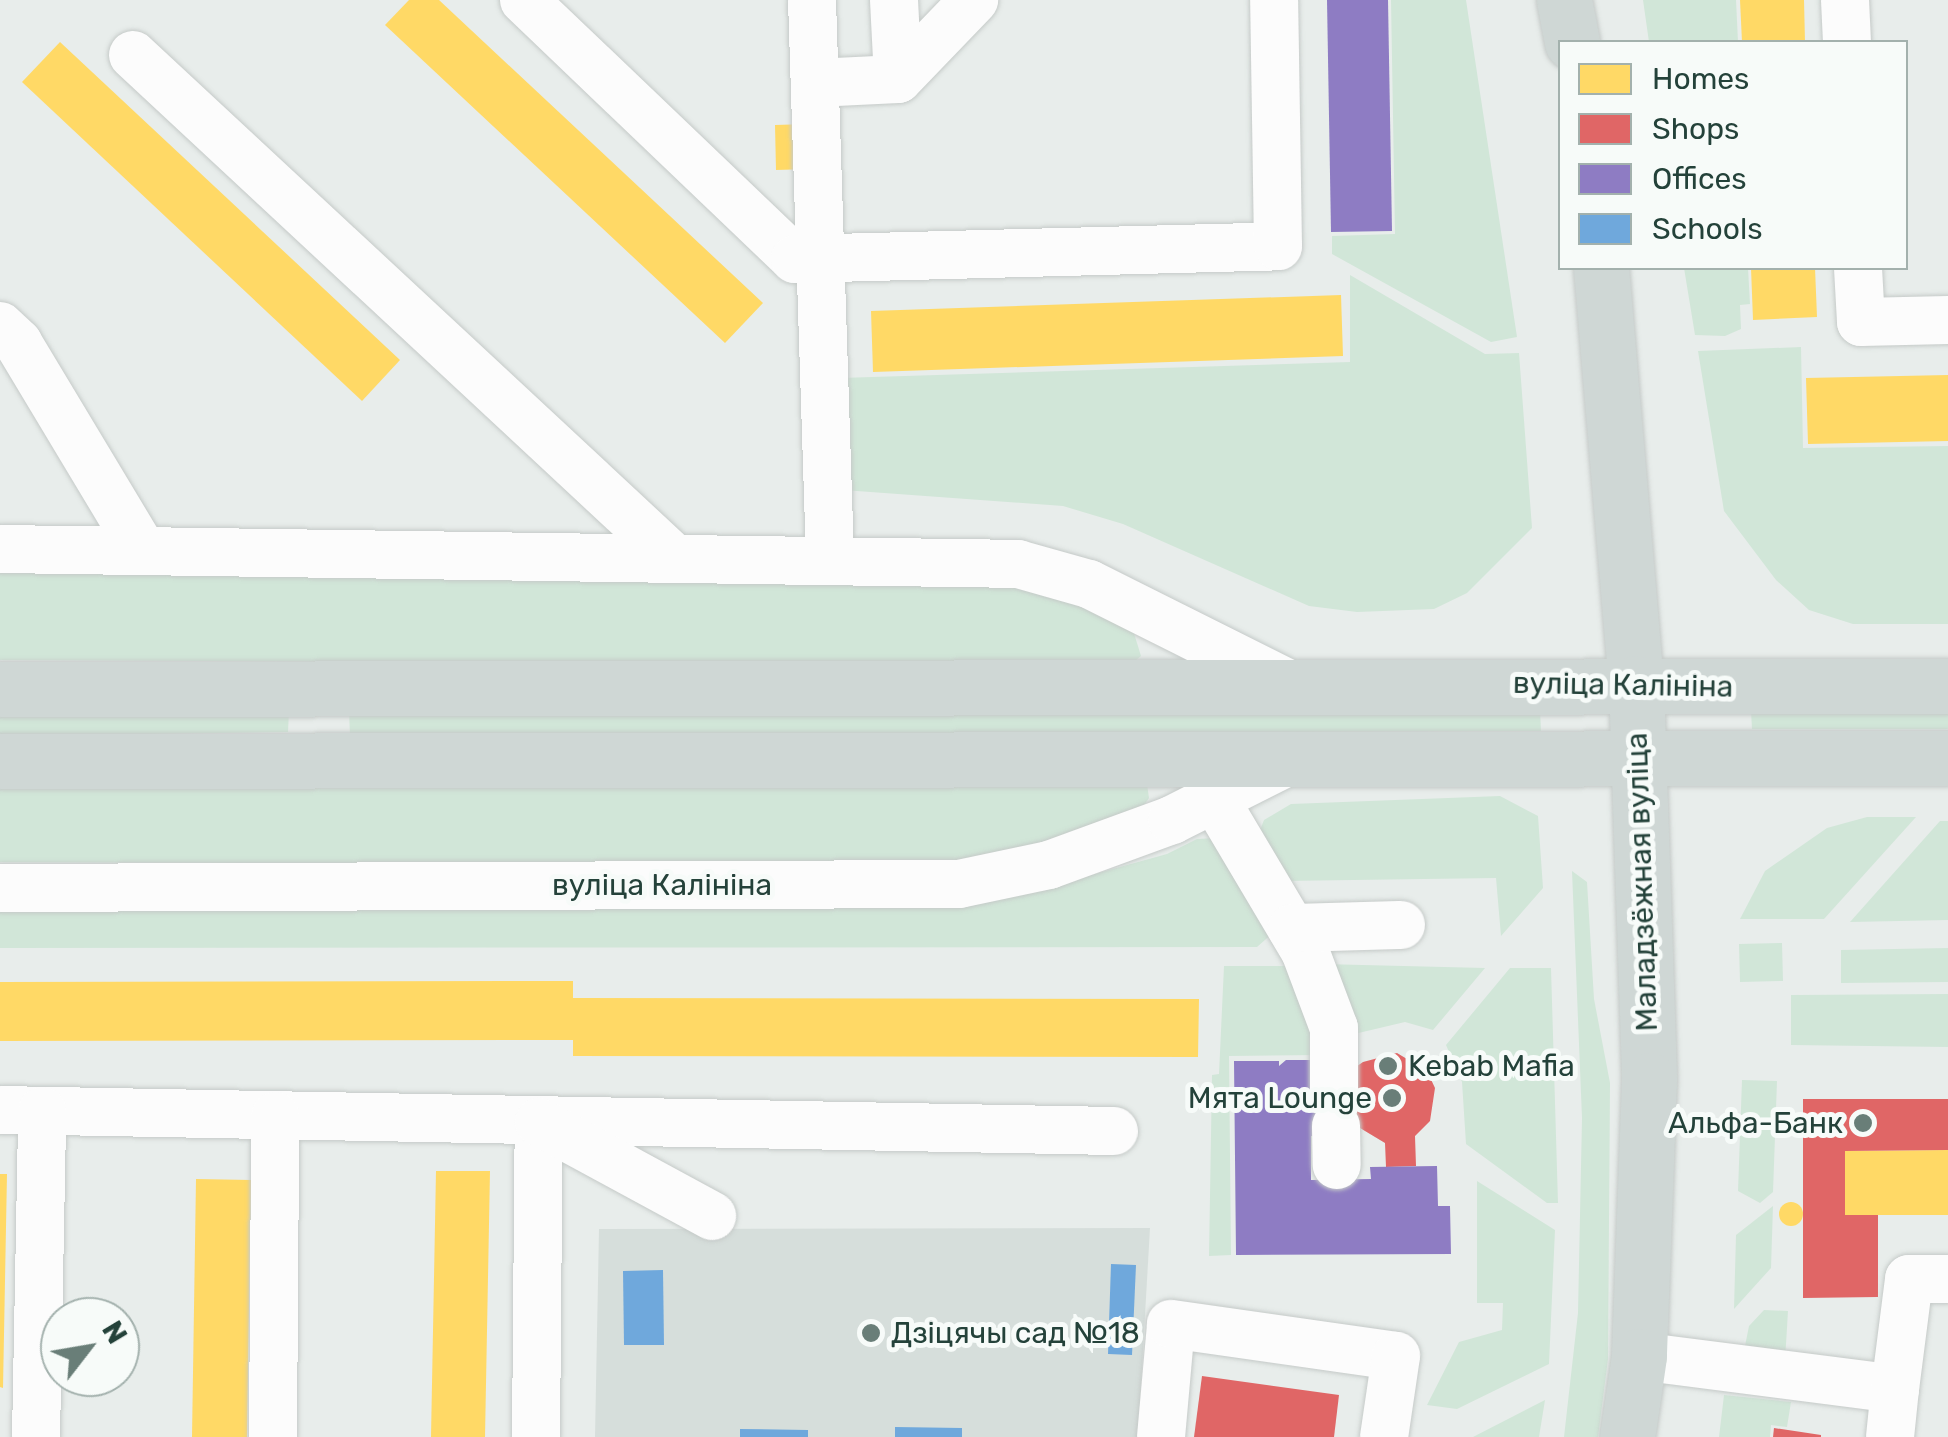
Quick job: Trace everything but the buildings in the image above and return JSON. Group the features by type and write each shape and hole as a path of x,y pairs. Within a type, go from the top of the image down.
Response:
{"main road":[{"path":"1564,0 1572,40"},
{"name":"Маладзёжная вуліца","path":"1601,270 1636,683 1648,1080 1638,1356 1627,1437"},
{"name":"вуліца Калініна","path":"0,688 1297,688 1636,683 1948,686"},
{"path":"307,688 307,763"},
{"name":"вуліца Калініна","path":"0,761 1948,758"}],"street":[{"path":"524,0 795,258 1278,246 1274,0"},
{"path":"812,0 830,558"},
{"path":"894,0 898,79"},
{"path":"815,83 898,79 974,0"},
{"path":"1845,0 1847,40"},
{"path":"133,55 674,558"},
{"path":"1858,270 1861,322 1948,320"},
{"path":"0,326 18,344 141,548"},
{"name":"вуліца Калініна","path":"0,549 830,558 1018,564 1132,605 1297,688"},
{"path":"1116,688 1155,659 1156,640 1132,605"},
{"name":"вуліца Калініна","path":"0,888 959,884 1049,865 1214,798 1299,756"},
{"path":"1214,798 1292,928 1334,1028 1336,1127"},
{"path":"1292,928 1401,925"},
{"path":"36,1437 21,1111 1114,1131"},
{"path":"273,1437 275,1116"},
{"path":"539,1122 712,1216"},
{"path":"536,1437 539,1122"},
{"path":"1890,1437 1909,1278 1948,1279"},
{"path":"1161,1437 1172,1324 1396,1356 1384,1437"},
{"path":"1638,1356 1895,1389"}],"shaded area":[{"name":"Дзіцячы сад №18","path":"1150,1228 1138,1437 595,1437 599,1229"}],"green space":[{"path":"1391,0 1466,0 1517,337 1491,342 1332,254 1332,236 1395,234"},
{"path":"1643,0 1736,0 1738,40 1649,40"},
{"path":"1684,270 1748,270 1750,304 1740,305 1741,329 1725,336 1695,335"},
{"path":"1350,275 1485,354 1519,353 1532,528 1467,593 1434,609 1357,612 1309,606 1123,524 1063,506 843,490 840,378 1350,362"},
{"path":"1801,347 1803,448 1948,446 1948,624 1853,624 1809,610 1776,580 1724,511 1698,351"},
{"path":"0,566 1018,580 1080,599 1133,630 1141,656 1129,666 0,660"},
{"path":"289,710 288,732 0,736 0,714"},
{"path":"1540,710 1541,731 350,735 349,711"},
{"path":"1948,710 1948,729 1752,729 1751,711"},
{"path":"0,776 1147,784 1149,798 1140,811 1043,850 958,866 0,862"},
{"path":"1500,796 1538,816 1543,888 1501,936 1496,878 1282,881 1256,841 1264,820 1291,804"},
{"path":"1867,817 1916,817 1824,919 1740,919 1765,871 1827,828"},
{"path":"1940,821 1948,821 1948,920 1850,922"},
{"path":"1216,838 1274,932 1257,947 0,948 0,910 1055,885 1167,854 1197,839"},
{"path":"1572,871 1587,882 1594,999 1610,1083 1608,1359 1598,1437 1564,1437 1578,1313 1582,1118"},
{"path":"1782,943 1783,981 1740,982 1739,944"},
{"path":"1948,948 1948,982 1841,983 1841,950"},
{"path":"1322,964 1485,968 1433,1030 1405,1022 1350,1035"},
{"path":"1224,966 1299,966 1319,1055 1229,1056 1231,1255 1209,1256 1212,1075 1219,1074"},
{"path":"1510,968 1551,968 1558,1203 1547,1203 1466,1144 1462,1082 1446,1045"},
{"path":"1948,994 1948,1047 1791,1045 1791,995"},
{"path":"1742,1080 1777,1081 1773,1192 1760,1203 1738,1191"},
{"path":"1477,1181 1555,1230 1549,1364 1457,1409 1427,1405 1459,1342 1502,1330 1503,1303 1477,1303"},
{"path":"1773,1206 1771,1268 1734,1309 1736,1235"},
{"path":"1764,1310 1788,1311 1785,1361 1743,1356 1749,1326"},
{"path":"1724,1395 1791,1402 1787,1427 1771,1425 1770,1437 1719,1437"},
{"path":"1545,1400 1539,1437 1473,1437"}],"place":[{"name":"Kebab Mafia","path":"1388,1066"},
{"name":"Мята Lounge","path":"1392,1098"},
{"name":"Альфа-Банк","path":"1863,1123"},
{"name":"Дзіцячы сад №18","path":"871,1333"}]}
